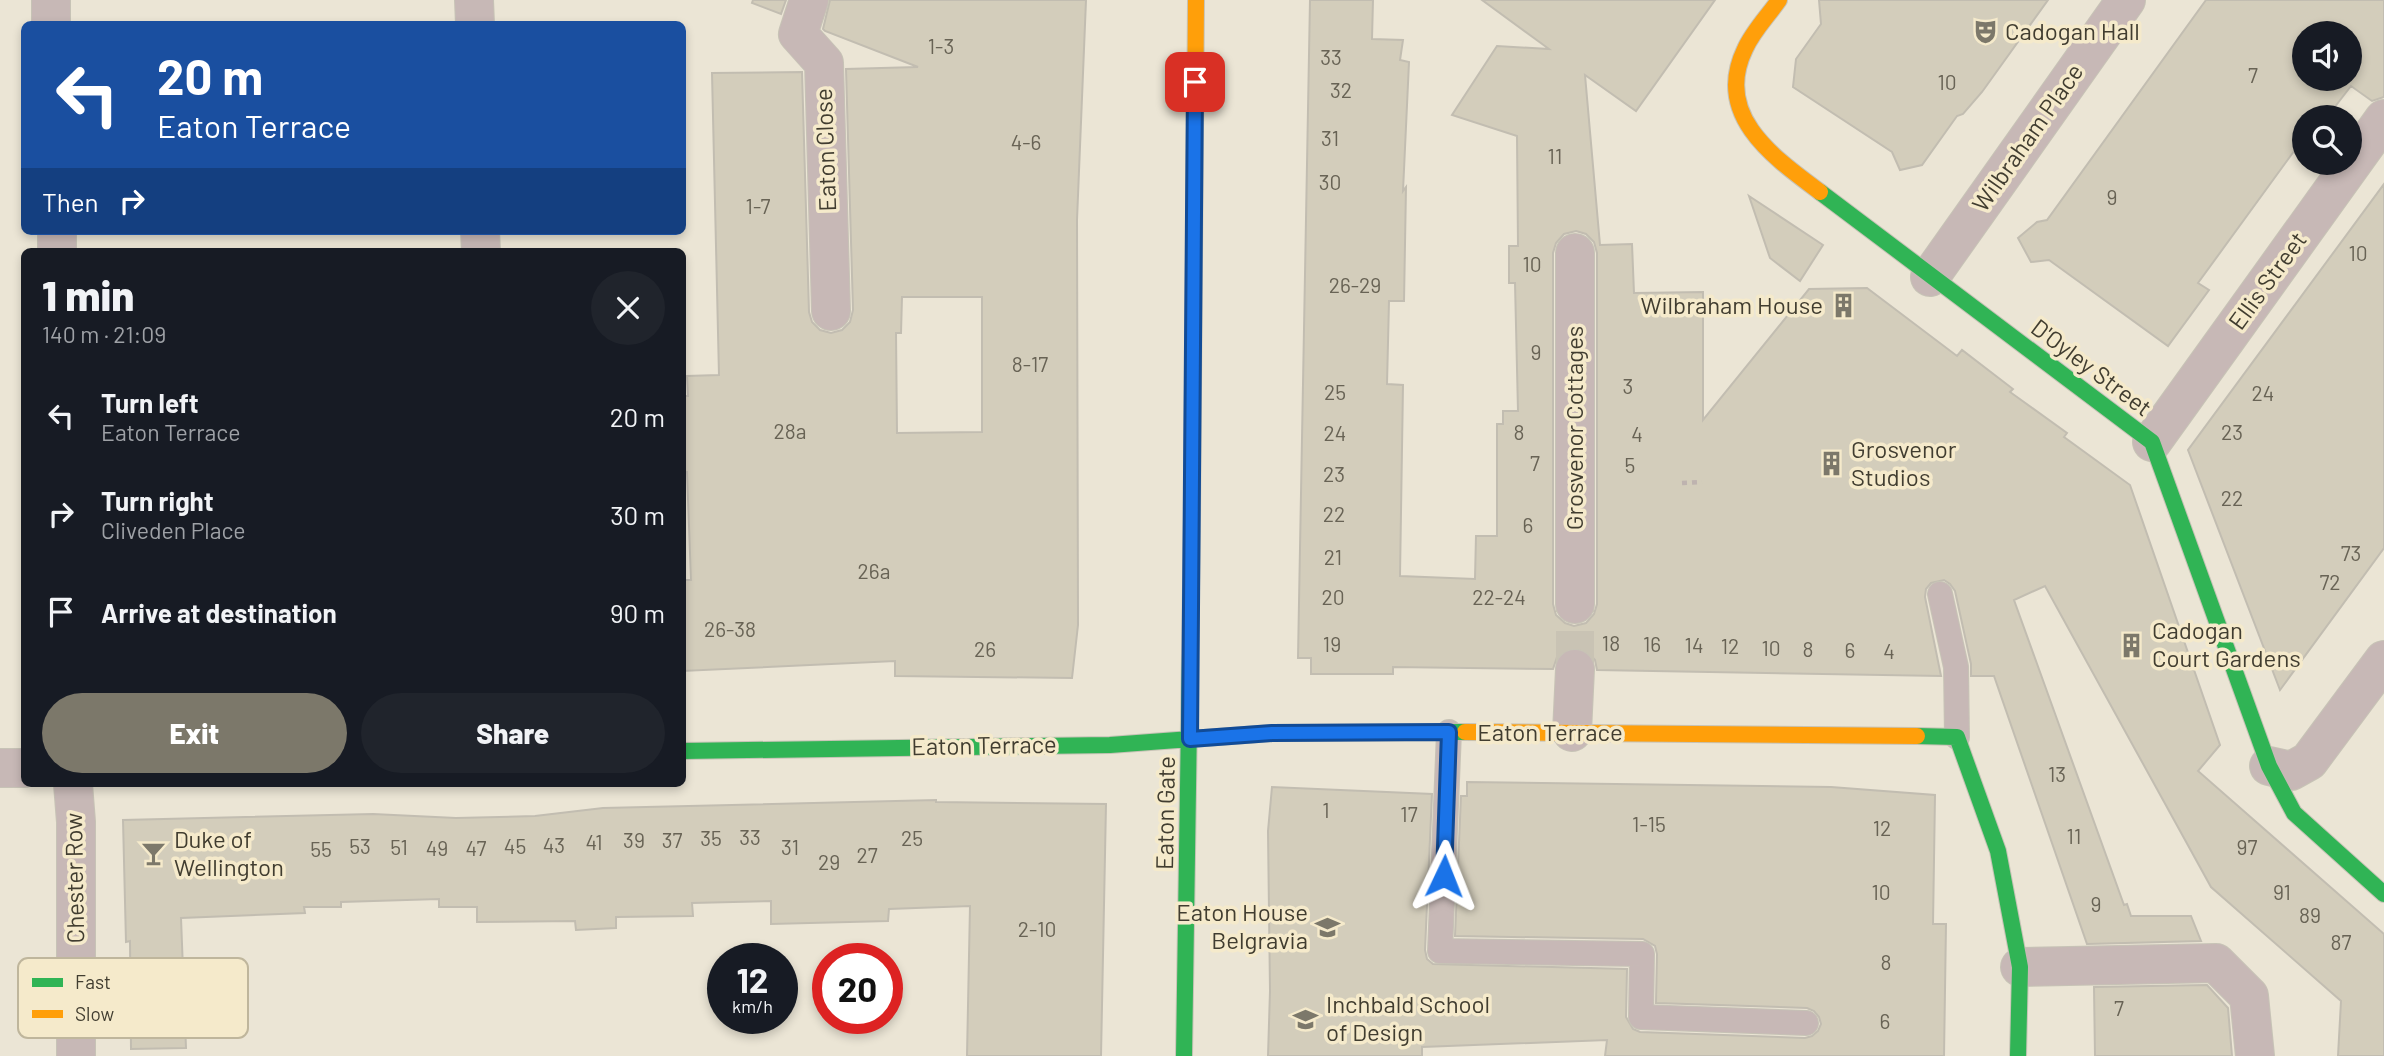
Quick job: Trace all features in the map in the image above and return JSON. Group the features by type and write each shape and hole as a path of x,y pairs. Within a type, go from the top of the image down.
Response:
{"street":[{"path":"51,0 51,21"},
{"path":"474,0 475,21"},
{"name":"Eaton Close","path":"809,0 798,34 824,63 831,311"},
{"name":"Eaton Gate","path":"1184,1056 1190,739 1196,0"},
{"name":"D'Oyley Street","path":"1779,0 1745,49 1734,82 1739,112 1750,131 1786,167 2152,442 2269,766 2294,813 2384,894"},
{"name":"Wilbraham Place","path":"1930,277 2126,0"},
{"name":"Ellis Street","path":"2152,442 2384,119"},
{"name":"Grosvenor Cottages","path":"1574,253 1575,604"},
{"path":"2269,766 2291,771 2309,761 2384,660"},
{"path":"1572,732 1575,669"},
{"name":"Eaton Terrace","path":"686,751 1110,745 1272,733 1572,732 1956,737"},
{"path":"1956,737 1997,850 2020,967 2018,1056"},
{"path":"0,768 21,768"},
{"name":"Chester Row","path":"73,787 76,822 76,958"},
{"path":"2020,967 2216,964 2249,996 2255,1056"},
{"name":"Chester Row","path":"76,1038 76,1056"}],"lane":[{"path":"1940,594 1956,667 1956,737"},
{"path":"1449,732 1440,951 1642,954 1642,1017 1806,1023"}],"path":[{"path":"1682,483 1703,482"}],"building":[{"path":"753,0 786,0 781,14 752,3"},
{"path":"830,0 1086,0 1077,220 1078,625 1072,678 895,676 895,661 686,671 686,580 691,580 686,472 687,376 719,375 712,73 802,72 809,312 812,322 820,330 831,333 842,330 850,322 853,310 846,69 918,67 823,29","holes":["902,297 982,297 982,432 897,433 896,333 901,333"]},
{"path":"1310,0 1373,0 1372,39 1403,40 1400,60 1409,62 1403,191 1406,187 1404,301 1389,301 1387,384 1403,385 1400,576 1475,579 1476,536 1497,536 1497,424 1503,424 1503,411 1518,411 1515,283 1509,283 1509,246 1518,246 1517,136 1452,115 1497,46 1549,49 1482,0 1715,0 1636,111 1585,75 1600,245 1632,244 1634,293 1703,292 1703,420 1809,289 1867,288 1957,356 1962,350 2013,389 2010,392 2067,433 2064,437 2130,485 2220,745 2198,771 2384,934 2384,1056 2338,1056 2341,1001 2211,887 2045,586 2014,600 2124,905 2127,904 2131,916 2191,916 2201,941 2087,944 1994,676 1971,676 1971,664 1955,591 1944,580 1931,583 1926,589 1925,597 1941,676 1597,670 1595,660 1587,651 1575,647 1566,649 1557,657 1553,669 1393,667 1393,674 1311,674 1311,658 1298,658","holes":["1576,231 1586,234 1594,242 1597,253 1597,604 1594,614 1586,623 1574,626 1565,623 1556,615 1553,604 1553,253 1556,243 1564,234"]},
{"path":"1819,0 2048,0 1982,92 1963,114 1957,116 1922,165 1900,170 1892,152 1793,87 1796,59 1821,24"},
{"path":"2206,0 2384,0 2384,97 2372,101 2358,91 2362,91 2362,21 2292,21 2292,91 2347,91 2336,105 2292,105 2292,154 2198,283 2209,290 2168,346 2049,260 2031,262 2018,238 2037,222 2047,220"},
{"path":"2384,184 2384,548 2280,690 2188,450"},
{"path":"1749,196 1823,245 1800,281 1770,258"},
{"path":"1467,782 1831,787 1935,795 1933,924 1946,924 1944,1056 1605,1056 1607,1040 1422,1047 1422,1056 1268,1056 1268,831 1272,787 1432,794 1425,950 1427,959 1433,964 1627,969 1626,1017 1633,1029 1640,1032 1805,1038 1818,1031 1821,1024 1819,1017 1807,1008 1656,1003 1657,954 1655,946 1643,939 1455,936 1461,796 1467,796"},
{"path":"936,800 1106,804 1101,1056 967,1056 970,906 889,909 888,921 771,924 771,901 692,903 693,916 616,917 616,928 576,930 575,921 477,922 477,907 439,907 439,899 341,902 341,907 304,907 305,913 181,918 183,958 130,958 130,941 126,942 123,820 373,814 456,818 535,816 603,808"},
{"path":"2207,985 2228,1008 2232,1056 2095,1056 2094,987"},
{"path":"131,1038 186,1038 186,1048 131,1049"}],"tunnel":[{"path":"1575,604 1575,669"}],"traffic: fast":[{"path":"1820,192 2152,442 2269,766 2294,813 2384,894"},
{"path":"1184,1056 1192,519"},
{"path":"686,751 1110,745 1272,733 1465,732"},
{"path":"1917,736 1957,737 1998,851 2020,967 2018,1056"}],"traffic: slow":[{"path":"1192,519 1196,0"},
{"path":"1779,0 1748,42 1737,73 1737,94 1742,114 1767,149 1820,192"},
{"path":"1465,732 1917,736"}],"place":[{"name":"Cadogan Hall","path":"1985,32"},
{"name":"Wilbraham House","path":"1843,306"},
{"name":"Grosvenor Studios","path":"1831,464"},
{"name":"Cadogan Court Gardens","path":"2132,645"},
{"name":"Duke of Wellington","path":"154,854"},
{"name":"Eaton House Belgravia","path":"1328,927"},
{"name":"Inchbald School of Design","path":"1306,1019"}],"route":[{"path":"1195,82 1190,739 1272,733 1449,732 1444,876"}]}
